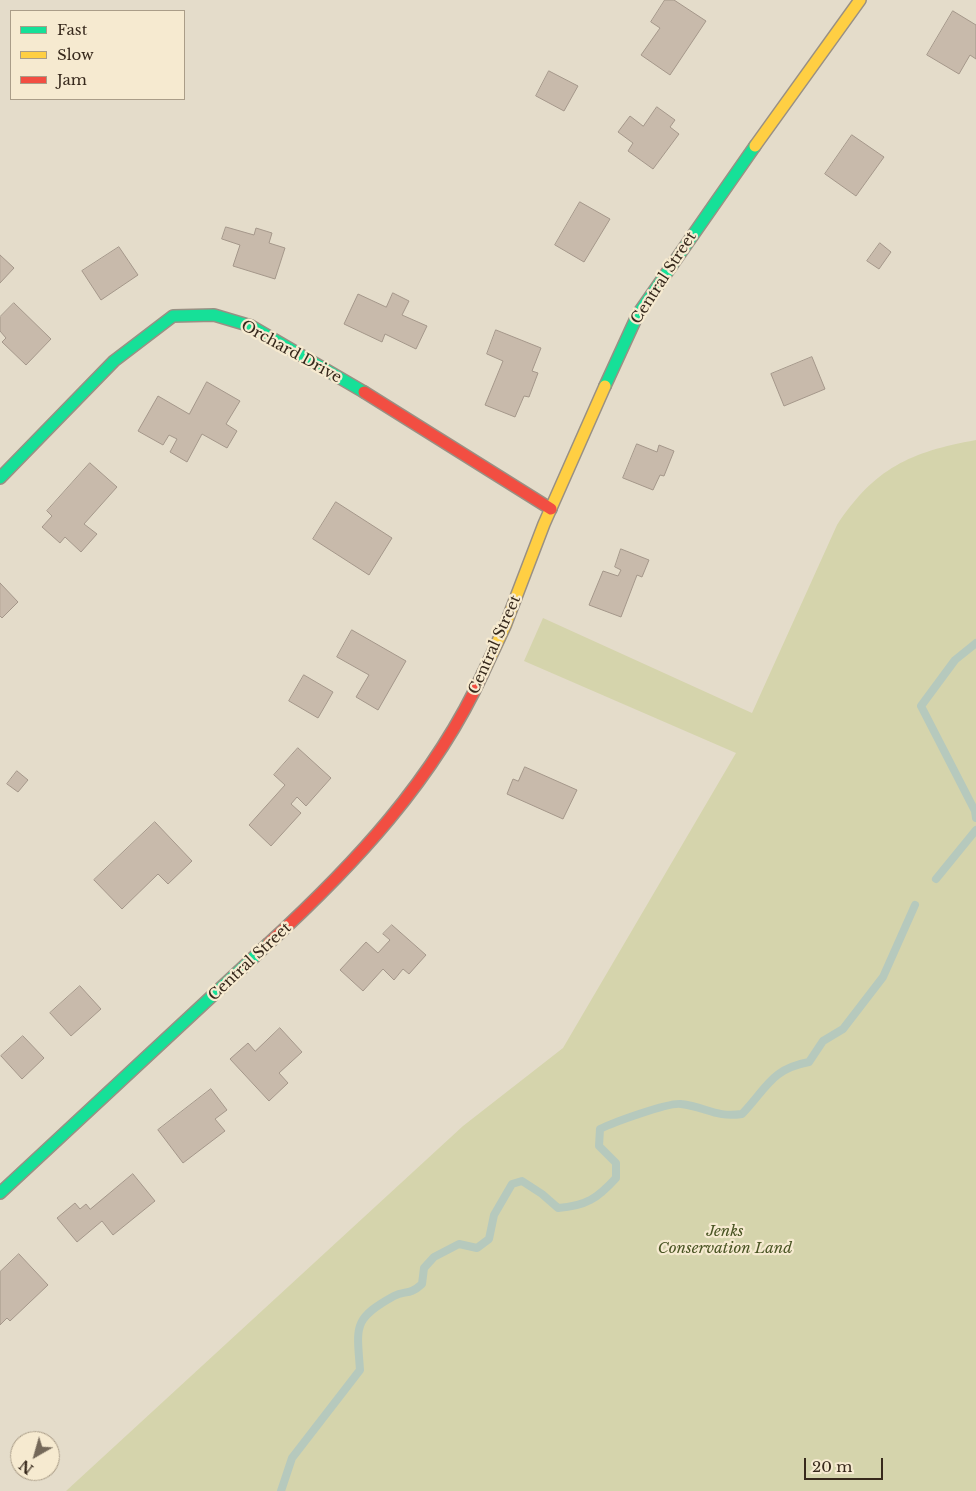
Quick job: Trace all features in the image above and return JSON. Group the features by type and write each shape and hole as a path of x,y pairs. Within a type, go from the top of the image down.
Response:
{"street":[{"name":"Central Street","path":"0,1193 308,907 359,856 413,790 453,732 474,693 505,626 551,509 591,415 638,314 687,241 860,0"},
{"name":"Orchard Drive","path":"0,478 114,361 173,316 214,315 251,326 367,394 551,509"}],"green space":[{"name":"Jenks Conservation Land","path":"976,440 976,1491 66,1491 463,1126 563,1048 736,753 524,661 543,618 752,713 837,525 851,505 880,476 913,457 932,450"}],"building":[{"path":"665,0 674,0 706,21 670,75 641,55 660,28 651,22"},
{"path":"953,11 976,25 976,59 970,55 959,74 927,55"},
{"path":"549,71 578,86 564,111 536,96"},
{"path":"657,107 675,120 670,127 679,134 653,169 628,151 633,143 618,132 630,116 643,126"},
{"path":"852,135 884,157 856,196 825,174"},
{"path":"580,202 610,219 584,262 555,245"},
{"path":"226,227 254,235 256,228 272,233 269,243 285,248 275,279 233,266 240,245 222,239"},
{"path":"880,243 891,252 879,269 867,261"},
{"path":"119,247 138,275 101,300 82,271"},
{"path":"0,255 14,268 0,283"},
{"path":"393,293 409,301 402,315 427,326 416,349 385,334 382,342 344,324 358,294 386,307"},
{"path":"14,303 51,339 26,365 2,342 6,338 0,331 0,317"},
{"path":"496,330 541,348 532,371 538,373 529,397 524,396 515,417 485,405 503,361 487,354"},
{"path":"812,357 825,389 784,406 771,374"},
{"path":"207,382 240,401 226,424 237,431 227,448 202,434 187,462 170,452 177,439 169,435 163,445 138,431 158,396 189,414"},
{"path":"637,444 657,452 659,445 674,451 664,476 660,475 653,490 623,478"},
{"path":"90,463 117,487 84,524 97,534 81,552 65,537 60,543 42,527 52,516 47,511"},
{"path":"336,502 392,538 369,575 313,539"},
{"path":"621,549 649,560 642,577 637,575 621,617 589,605 603,571 618,576 621,570 615,567"},
{"path":"0,583 18,602 2,618 0,616"},
{"path":"352,630 406,661 378,710 356,697 369,675 337,657"},
{"path":"304,675 333,692 318,718 289,701"},
{"path":"298,748 331,778 306,806 297,797 291,804 301,813 271,846 249,825 285,785 274,775"},
{"path":"525,767 577,790 563,819 507,794 513,779 518,781"},
{"path":"17,771 28,780 18,792 7,784"},
{"path":"155,822 192,861 168,884 158,874 122,909 94,880"},
{"path":"392,925 426,955 409,974 403,969 394,980 383,969 363,991 340,970 366,942 378,953 390,940 383,934"},
{"path":"80,986 101,1009 71,1036 50,1013"},
{"path":"280,1028 302,1052 279,1073 288,1083 269,1101 230,1059 248,1043 255,1051"},
{"path":"23,1036 44,1058 22,1079 1,1056"},
{"path":"211,1089 227,1110 215,1119 225,1131 183,1163 158,1130"},
{"path":"133,1174 155,1201 113,1235 102,1221 77,1242 57,1218 75,1203 80,1209 86,1204 90,1209"},
{"path":"19,1254 48,1285 10,1321 7,1318 0,1325 0,1272"}],"waterway":[{"path":"976,643 955,660 921,706 975,811 976,818"},
{"path":"936,879 976,830"},
{"path":"281,1491 292,1458 360,1370 358,1334 360,1325 371,1311 394,1296 414,1290 422,1284 424,1268 434,1257 459,1244 477,1248 489,1239 494,1215 512,1184 522,1181 542,1194 558,1208 584,1203 597,1196 616,1178 616,1163 599,1146 600,1129 616,1122 675,1104 690,1105 725,1115 742,1114 778,1075 786,1069 809,1062 823,1041 843,1029 883,977 915,905"}],"traffic: fast":[{"path":"605,386 638,314 755,146"},
{"path":"0,478 114,361 173,316 214,315 251,326 364,392"},
{"path":"0,1193 268,944"}],"traffic: slow":[{"path":"755,146 860,0"},
{"path":"483,673 505,626 544,524 605,386"}],"traffic: jam":[{"path":"364,392 551,509"},
{"path":"268,944 361,852 416,785 441,749 483,673"}]}
